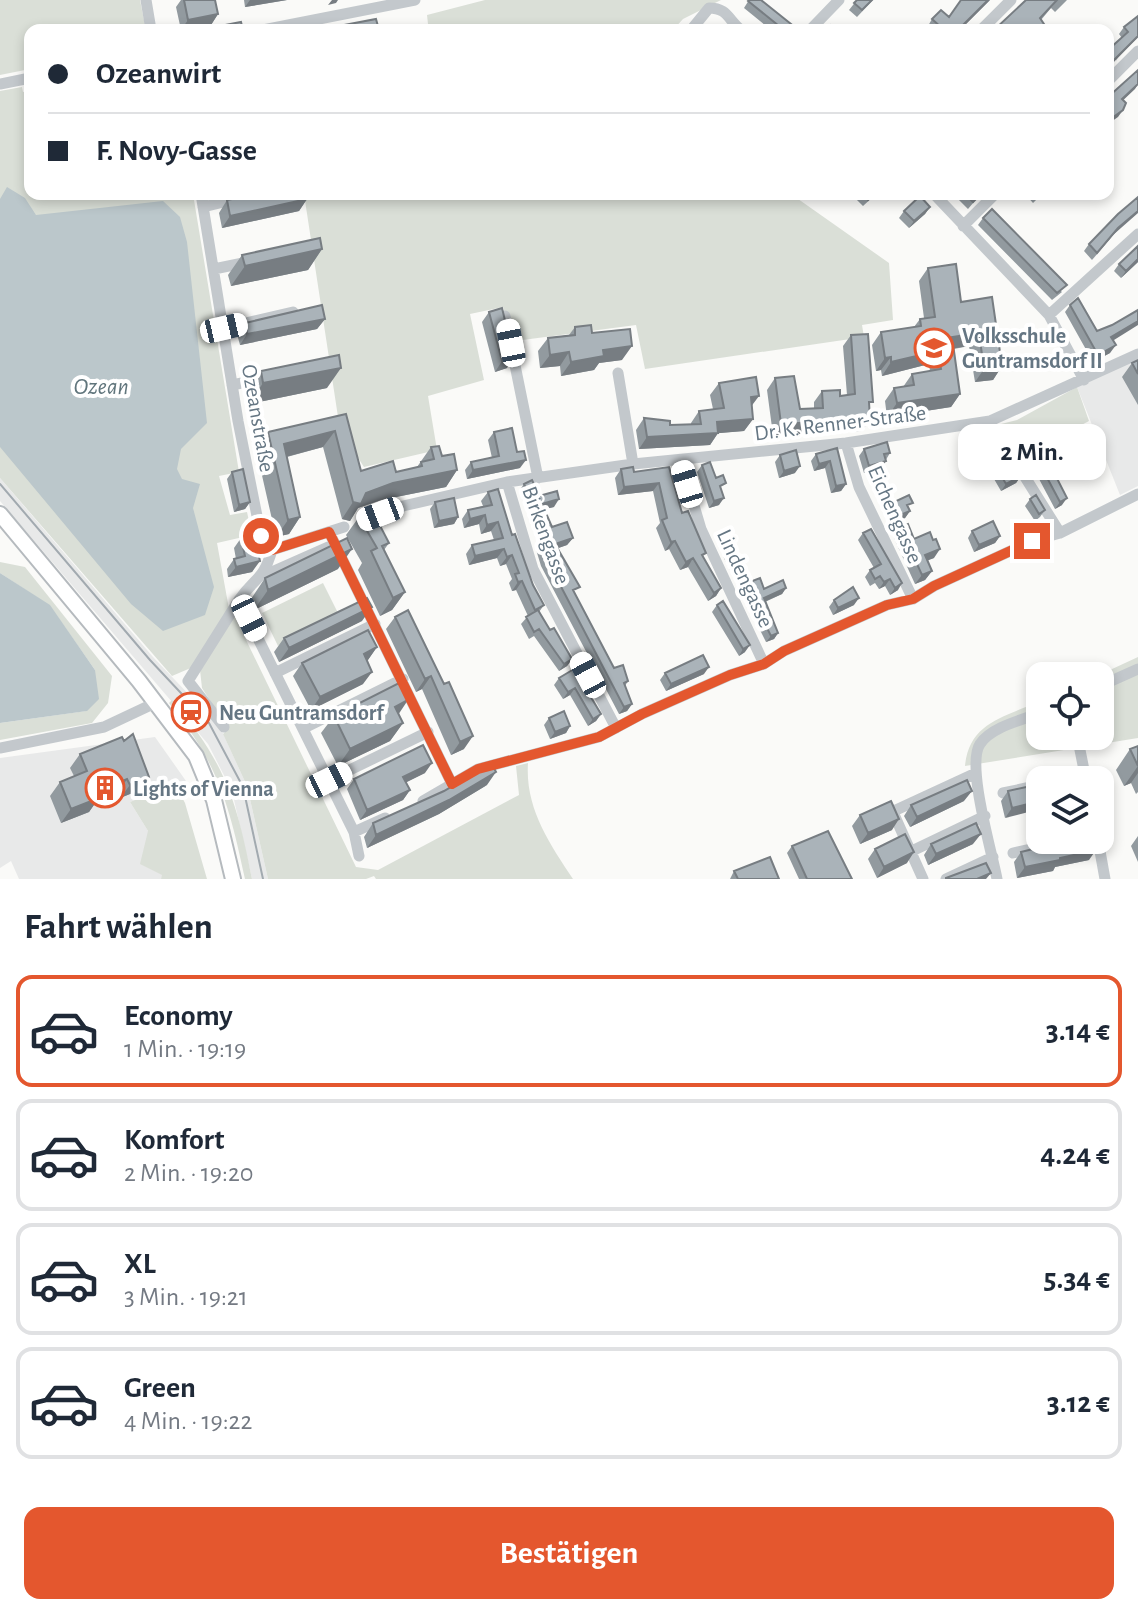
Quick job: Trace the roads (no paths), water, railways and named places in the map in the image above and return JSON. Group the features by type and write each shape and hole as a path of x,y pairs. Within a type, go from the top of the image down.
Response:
{"main road":[{"path":"0,514 155,703 201,767 221,823 233,879"}],"street":[{"path":"146,0 150,24"},
{"path":"301,24 373,4 415,0"},
{"path":"816,24 839,0"},
{"path":"987,24 1011,0"},
{"path":"696,24 709,8 718,8 731,15 736,24"},
{"path":"1114,75 1138,51"},
{"path":"0,84 24,79"},
{"name":"Ozeanstraße","path":"202,200 232,385 261,536 272,550"},
{"path":"939,200 1049,315 1084,380"},
{"path":"963,226 989,200"},
{"path":"1049,315 1138,234"},
{"path":"214,269 257,260"},
{"path":"224,328 311,308"},
{"path":"505,316 538,478"},
{"name":"Dr. K. Renner-Straße","path":"358,522 403,506 507,482 633,464 681,462 846,443 990,421 1138,354"},
{"path":"618,373 633,464"},
{"path":"232,385 276,377"},
{"path":"990,421 1060,533"},
{"name":"Eichengasse","path":"846,443 859,487 913,599"},
{"name":"Lindengasse","path":"681,462 701,529 764,664"},
{"name":"Birkengasse","path":"507,482 533,569 616,728"},
{"path":"405,809 478,769 587,741 730,675 764,664 784,651 887,605 913,599 934,586 1060,533 1138,494"},
{"path":"265,575 272,550 344,527"},
{"path":"329,532 452,784"},
{"path":"224,727 188,681 249,587 265,575 335,544"},
{"path":"239,600 354,832 359,856"},
{"path":"275,673 375,624"},
{"path":"1114,680 1138,669"},
{"path":"304,728 403,679"},
{"path":"0,748 104,727 155,703"},
{"path":"997,879 976,773 979,745 990,734 1026,719"},
{"path":"329,780 428,732"},
{"path":"923,879 893,808 976,773"},
{"path":"1003,793 1026,788"},
{"path":"354,832 392,815"},
{"path":"914,850 985,816"},
{"path":"1013,853 1026,850"},
{"path":"1101,854 1105,879"},
{"path":"946,879 993,857"}],"water":[{"name":"Ozean","path":"7,187 24,197 36,215 163,201 180,217 187,242 207,423 181,449 177,469 182,479 200,484 193,508 214,587 205,615 163,631 131,604 0,447 0,199"},
{"path":"0,573 50,605 95,670 99,699 87,711 0,723"}],"tram line":[{"path":"0,484 150,660 209,723 243,787 263,879"}],"place":[{"name":"Volksschule Guntramsdorf II","path":"934,348"},
{"name":"Neu Guntramsdorf","path":"191,712"},
{"name":"Lights of Vienna","path":"105,788"}]}
